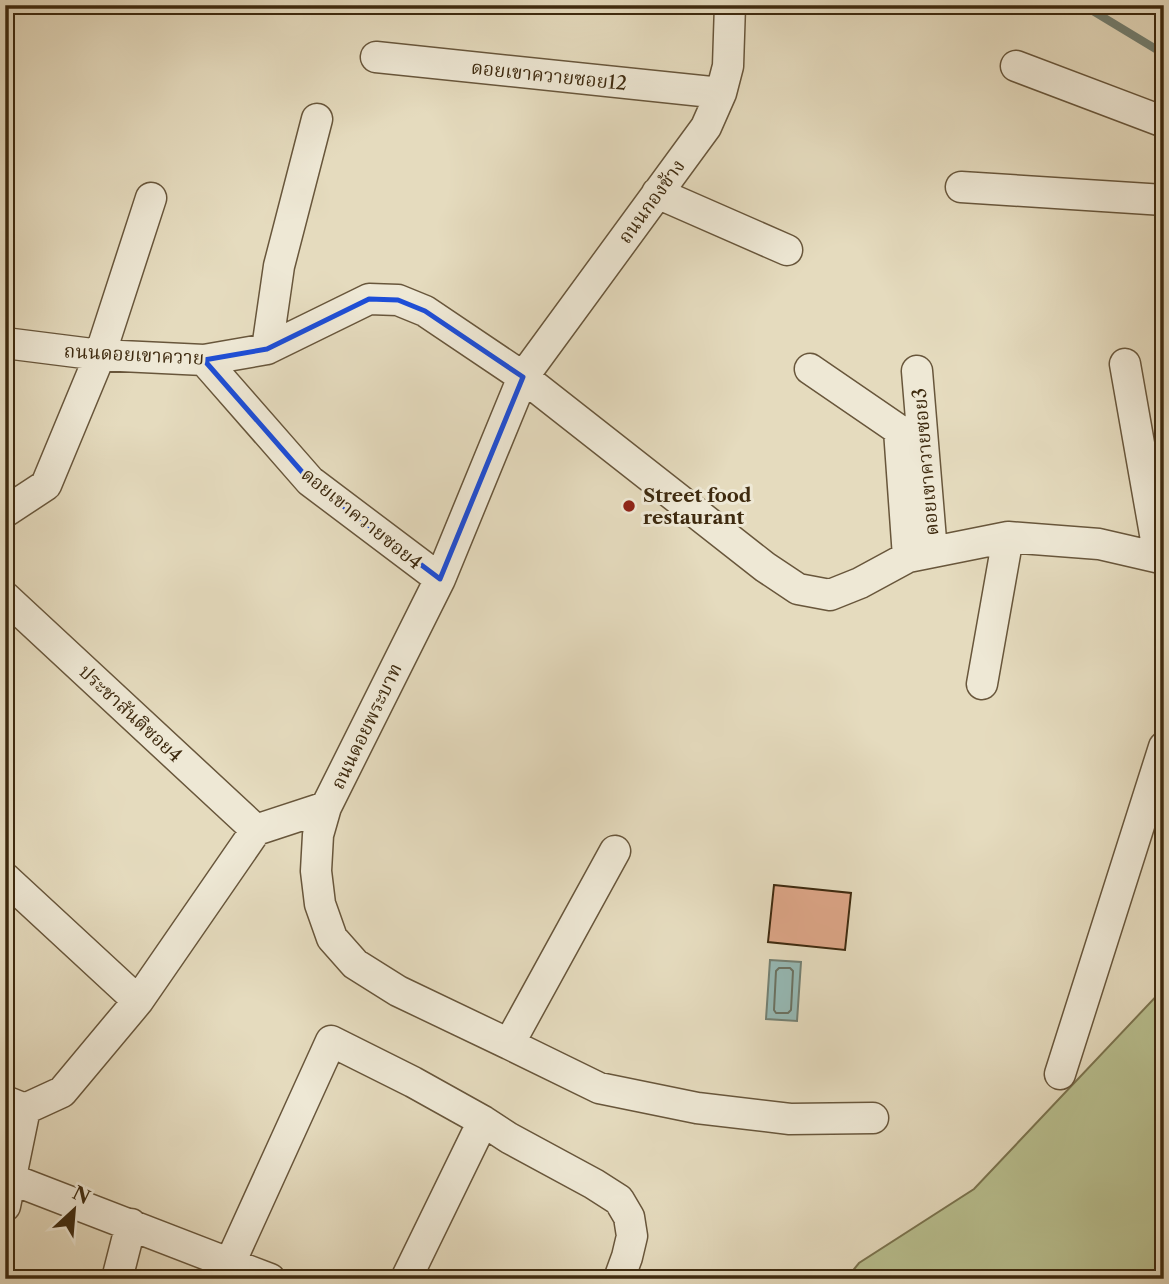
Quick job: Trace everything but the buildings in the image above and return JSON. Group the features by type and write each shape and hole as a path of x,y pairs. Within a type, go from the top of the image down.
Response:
{"street":[{"name":"ถนนกองช้าง","path":"523,377 706,127 721,93 728,66 730,5"},
{"name":"ดอยเขาควายซอย12","path":"376,57 721,93"},
{"path":"1016,66 1164,122"},
{"path":"267,349 279,266 317,119"},
{"path":"961,187 1164,200"},
{"path":"657,193 788,250"},
{"path":"5,512 46,485 100,355 150,198"},
{"name":"ถนนดอยเขาควาย","path":"5,343 100,355 204,360 267,349 369,299 398,300 425,311 523,377 765,567 798,589 830,595 920,554 1008,537 1099,544 1161,558"},
{"name":"ดอยเขาควายซอย4","path":"204,360 310,481 439,579"},
{"path":"1125,364 1161,558"},
{"path":"810,369 899,430 920,554"},
{"name":"ดอยเขาควายซอย3","path":"917,371 920,554"},
{"name":"ถนนดอยพระบาท","path":"256,830 326,807 439,579 523,377"},
{"path":"982,684 1008,537"},
{"name":"ประชาสันติซอย4","path":"5,597 256,830"},
{"path":"1060,1074 1164,747"},
{"path":"326,807 318,835 316,871 320,904 332,938 355,964 398,991 599,1087 697,1108 790,1119 873,1118"},
{"path":"256,830 138,1001 62,1092 15,1105 8,1192 131,1224 270,1279"},
{"path":"509,1044 615,851"},
{"path":"5,878 138,1001"},
{"path":"230,1263 331,1041 413,1082 619,1200 629,1217 632,1236 619,1279"},
{"path":"406,1279 483,1121"},
{"path":"117,1279 131,1224"}],"highlighted area":[{"path":"369,299 398,300 425,311 523,377 440,579 310,481 204,360 267,349"}],"green space":[{"path":"1164,988 1164,1279 846,1279 859,1263 974,1189"}],"water":[{"path":"770,960 801,962 797,1021 766,1019"}],"waterway":[{"path":"1083,5 1164,54"}],"place":[{"name":"Street food restaurant","path":"629,506"}]}
